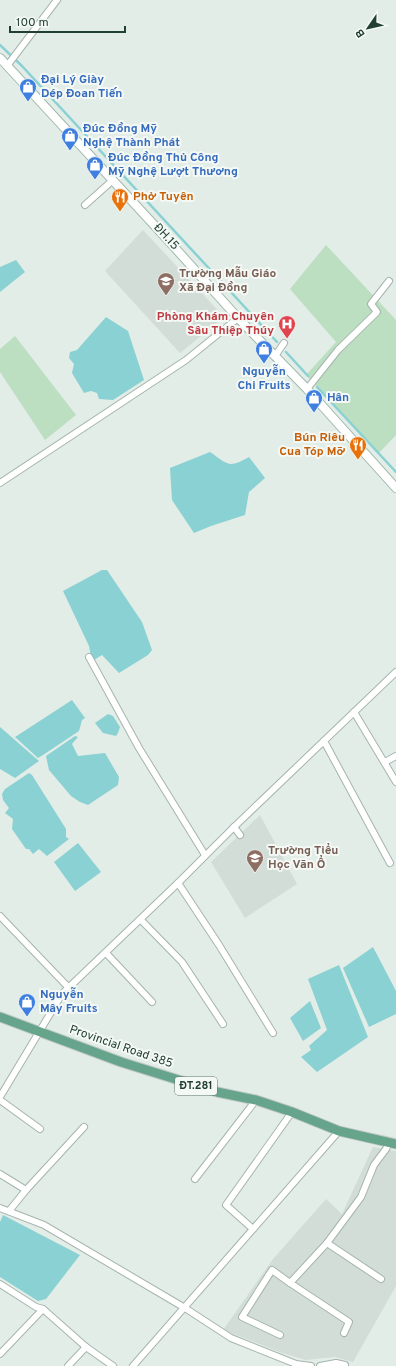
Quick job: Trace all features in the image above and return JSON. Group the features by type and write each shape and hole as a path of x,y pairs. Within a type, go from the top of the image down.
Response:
{"main road":[{"name":"ĐH.15","path":"2,61 195,269 238,318 307,389 396,488"},
{"name":"Provincial Road 385","path":"0,1017 121,1062 217,1092 256,1100 292,1112 339,1131 392,1143"}],"street":[{"path":"2,61 57,0"},
{"path":"85,205 113,180"},
{"path":"185,275 195,269"},
{"path":"307,389 338,350 377,312 371,304 389,281"},
{"path":"0,483 186,360 238,318"},
{"path":"275,356 284,343"},
{"path":"89,657 138,748 205,855"},
{"path":"40,1129 0,1098 62,994 141,920 205,855 396,672"},
{"path":"354,712 396,782"},
{"path":"324,741 390,863"},
{"path":"385,762 396,756"},
{"path":"234,827 240,835"},
{"path":"178,883 219,945 273,1033"},
{"path":"0,916 69,988"},
{"path":"141,920 182,962 223,1024"},
{"path":"106,953 152,1002"},
{"path":"195,1179 256,1100"},
{"path":"253,1229 226,1206 292,1112"},
{"path":"9,1211 26,1190 84,1127"},
{"path":"133,1366 339,1131"},
{"path":"290,1283 327,1243 361,1197 374,1165 392,1143"},
{"path":"0,1174 26,1190"},
{"path":"0,1208 44,1224 185,1308 231,1338 296,1364 311,1366"},
{"path":"327,1243 381,1279"},
{"path":"280,1335 242,1317 272,1270 349,1322 344,1333"},
{"path":"0,1284 36,1307 43,1309 86,1347 113,1366"},
{"path":"0,1354 43,1309"},
{"path":"68,1366 86,1347"},
{"path":"320,1366 336,1363 345,1365"}],"shaded area":[{"name":"Trường Mẫu Giáo Xã Đại Đồng","path":"143,230 224,317 180,353 105,271"},
{"name":"Trường Tiểu Học Văn Ổ","path":"260,815 297,884 245,918 211,862"},
{"path":"373,1147 396,1151 396,1286 353,1362 335,1357 306,1360 282,1353 223,1330 273,1259 326,1199 342,1214"}],"green space":[{"path":"326,245 396,320 396,435 379,453 306,375 336,342 290,289"},
{"path":"15,336 76,415 45,440 0,372 0,349"}],"water":[{"path":"16,260 25,272 0,292 0,267"},
{"path":"106,317 128,331 144,380 113,400 99,399 97,393 91,391 84,393 72,373 74,364 69,358 70,352 77,350"},
{"path":"210,452 228,464 237,463 249,457 265,478 249,492 245,515 194,533 172,500 170,468"},
{"path":"102,570 107,570 142,622 152,650 148,655 119,673 102,655 94,660 91,657 89,646 63,591"},
{"path":"72,700 85,718 82,720 79,731 43,755 38,758 15,737"},
{"path":"108,714 113,716 120,727 116,736 103,733 95,723"},
{"path":"0,727 39,761 15,778 0,769"},
{"path":"75,736 78,737 72,744 78,756 105,753 119,777 118,785 88,805 71,796 49,770 46,756"},
{"path":"29,773 32,775 66,829 66,837 69,839 47,856 39,849 33,854 29,849 26,849 12,829 13,819 5,813 9,808 3,800 2,794 5,789"},
{"path":"78,843 101,872 75,891 54,862"},
{"path":"373,947 396,991 396,1014 369,1027 343,968"},
{"path":"339,965 368,1037 317,1072 301,1057 311,1050 309,1046 327,1030 308,979"},
{"path":"310,1001 321,1028 303,1041 290,1018"},
{"path":"3,1215 80,1255 46,1299 38,1301 0,1277 0,1222"}],"waterway":[{"path":"0,45 22,66 277,342"},
{"path":"286,352 308,376"},
{"path":"317,387 396,472"}],"place":[{"name":"Đại Lý Giày Dép Đoan Tiến","path":"28,102"},
{"name":"Đúc Đồng Mỹ Nghệ Thành Phát","path":"70,151"},
{"name":"Đúc Đồng Thủ Công Mỹ Nghệ Lượt Thương","path":"95,180"},
{"name":"Phở Tuyên","path":"120,212"},
{"name":"Trường Mẫu Giáo Xã Đại Đồng","path":"166,296"},
{"name":"Phòng Khám Chuyên Sâu Thiệp Thúy","path":"287,339"},
{"name":"Nguyễn Chi Fruits","path":"264,364"},
{"name":"Hân","path":"314,413"},
{"name":"Bún Riêu Cua Tóp Mỡ","path":"358,460"},
{"name":"Trường Tiểu Học Văn Ổ","path":"255,873"},
{"name":"Nguyễn Mây Fruits","path":"27,1017"}]}
